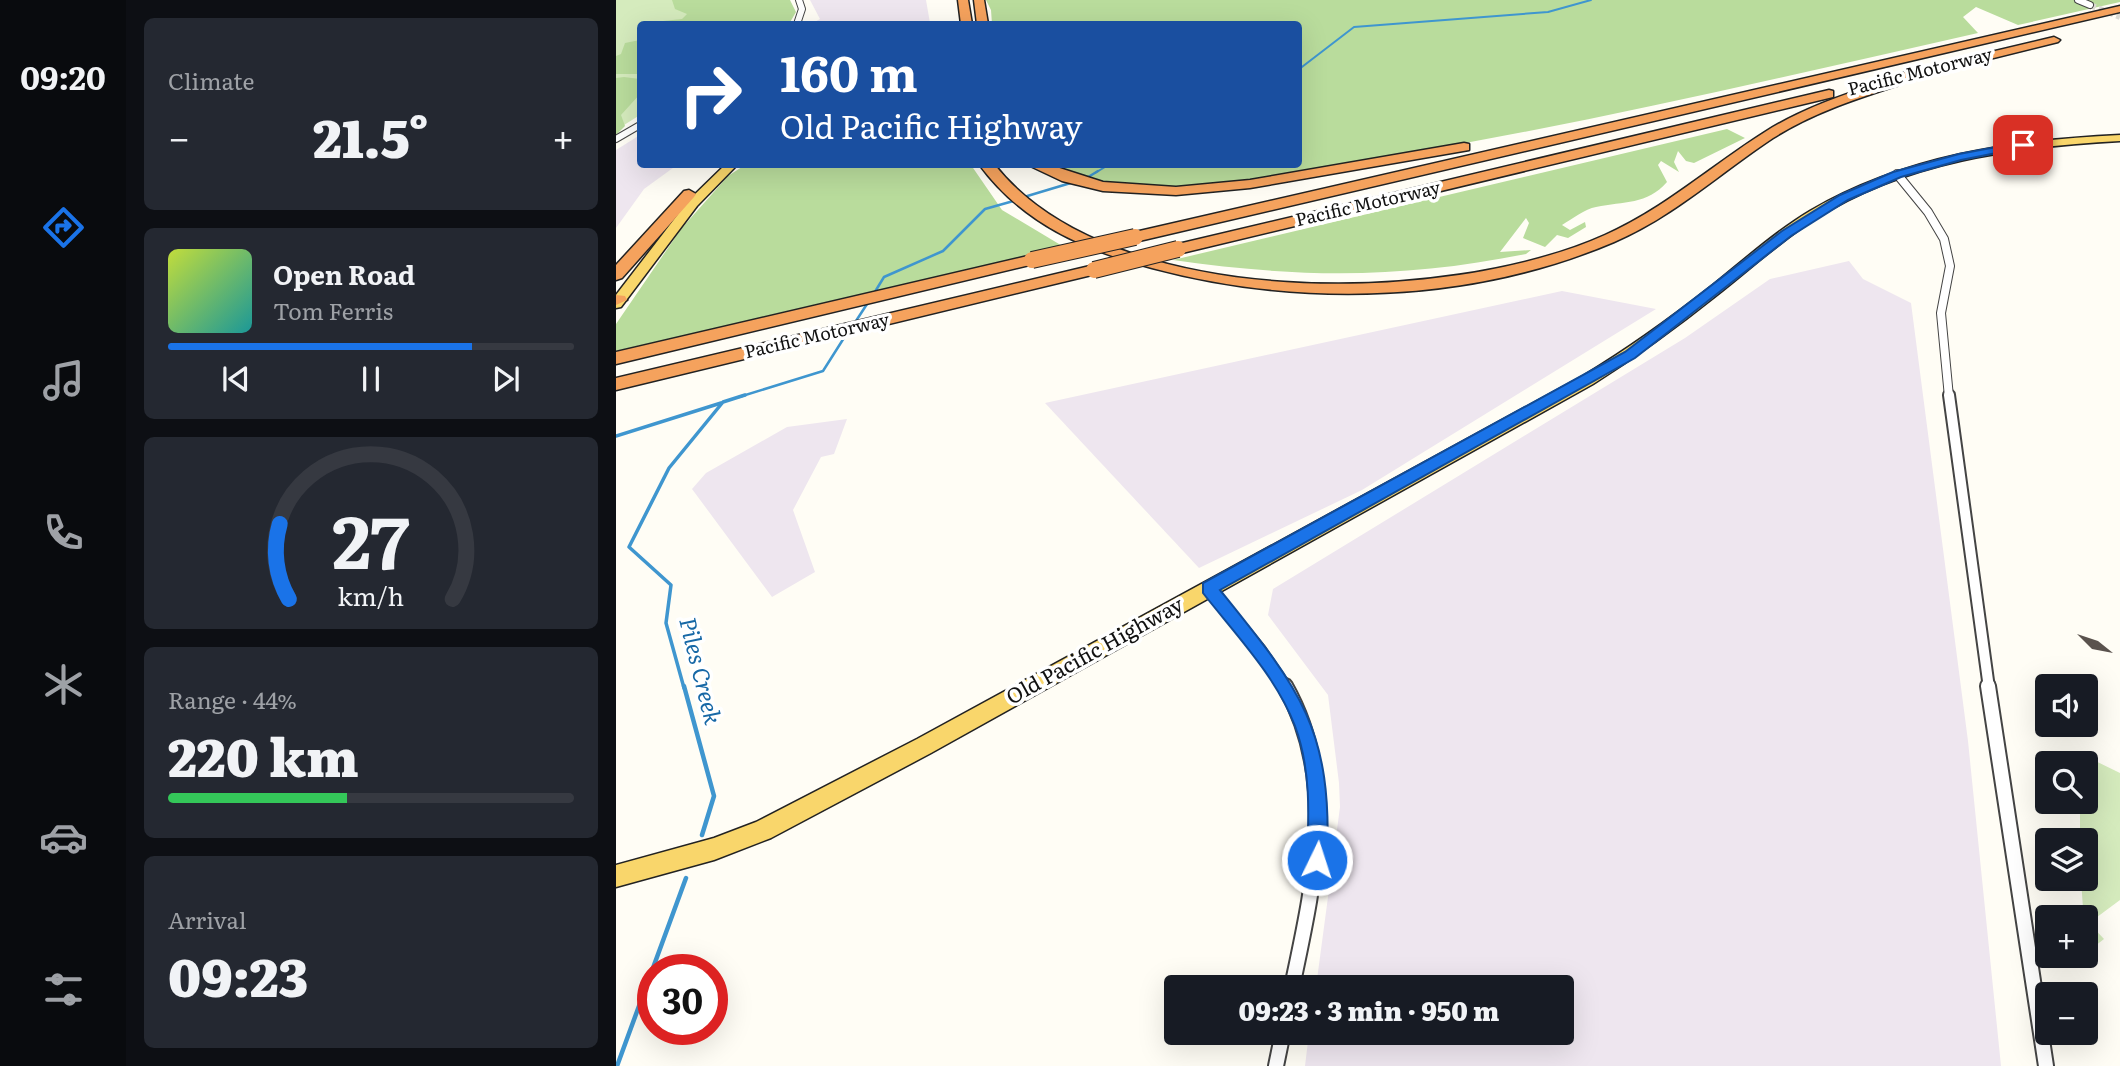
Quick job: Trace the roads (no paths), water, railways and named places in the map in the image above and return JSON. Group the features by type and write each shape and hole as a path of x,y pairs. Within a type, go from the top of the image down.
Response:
{"highway":[{"path":"963,0 966,21"},
{"path":"979,0 982,21"},
{"name":"Pacific Motorway","path":"616,358 2120,9"},
{"name":"Pacific Motorway","path":"616,384 2068,36"},
{"path":"1040,168 1102,186 1172,192 1248,185 1564,129 1870,63 1888,63"},
{"path":"989,168 1009,192 1046,222 1108,250 1159,266 1231,281 1352,288 1401,286 1494,274 1566,255 1611,238 1645,221 1770,135 1830,105 1895,82 1895,78"},
{"path":"616,275 689,194"}],"main road":[{"name":"Old Pacific Highway","path":"616,876 714,849 763,830 924,746 1609,368 1660,333 1813,214 1897,174 1959,157 2044,141 2120,138"},
{"path":"617,299 689,194 716,168"},
{"path":"617,299 694,203 729,168"}],"street":[{"path":"798,21 802,9 799,0"},
{"path":"2078,0 2090,5"},
{"path":"616,139 637,127"},
{"path":"1897,174 1928,212 1944,239 1951,266 1941,313 1944,361 2009,837 2046,1066"},
{"path":"1209,588 1286,688 1310,741 1320,835 1294,975"},
{"path":"1276,1066 1280,1045"}],"waterway":[{"name":"Piles Creek","path":"1302,67 1354,27 1548,12 1591,0"},
{"name":"Piles Creek","path":"1095,173 1103,168"},
{"name":"Piles Creek","path":"1085,179 1098,171"},
{"name":"Piles Creek","path":"1024,197 1074,182"},
{"name":"Piles Creek","path":"873,295 884,277 943,251 985,209 1017,200"},
{"name":"Piles Creek","path":"854,324 869,301"},
{"name":"Piles Creek","path":"739,397 823,371 849,330"},
{"name":"Piles Creek","path":"684,688 666,623 671,585 629,547 669,468 723,402 745,395"},
{"path":"616,436 721,403"},
{"name":"Piles Creek","path":"684,686 714,796 702,835"},
{"name":"Piles Creek","path":"617,1066 686,878"}],"tunnel":[{"path":"2090,5 2120,17"}]}
